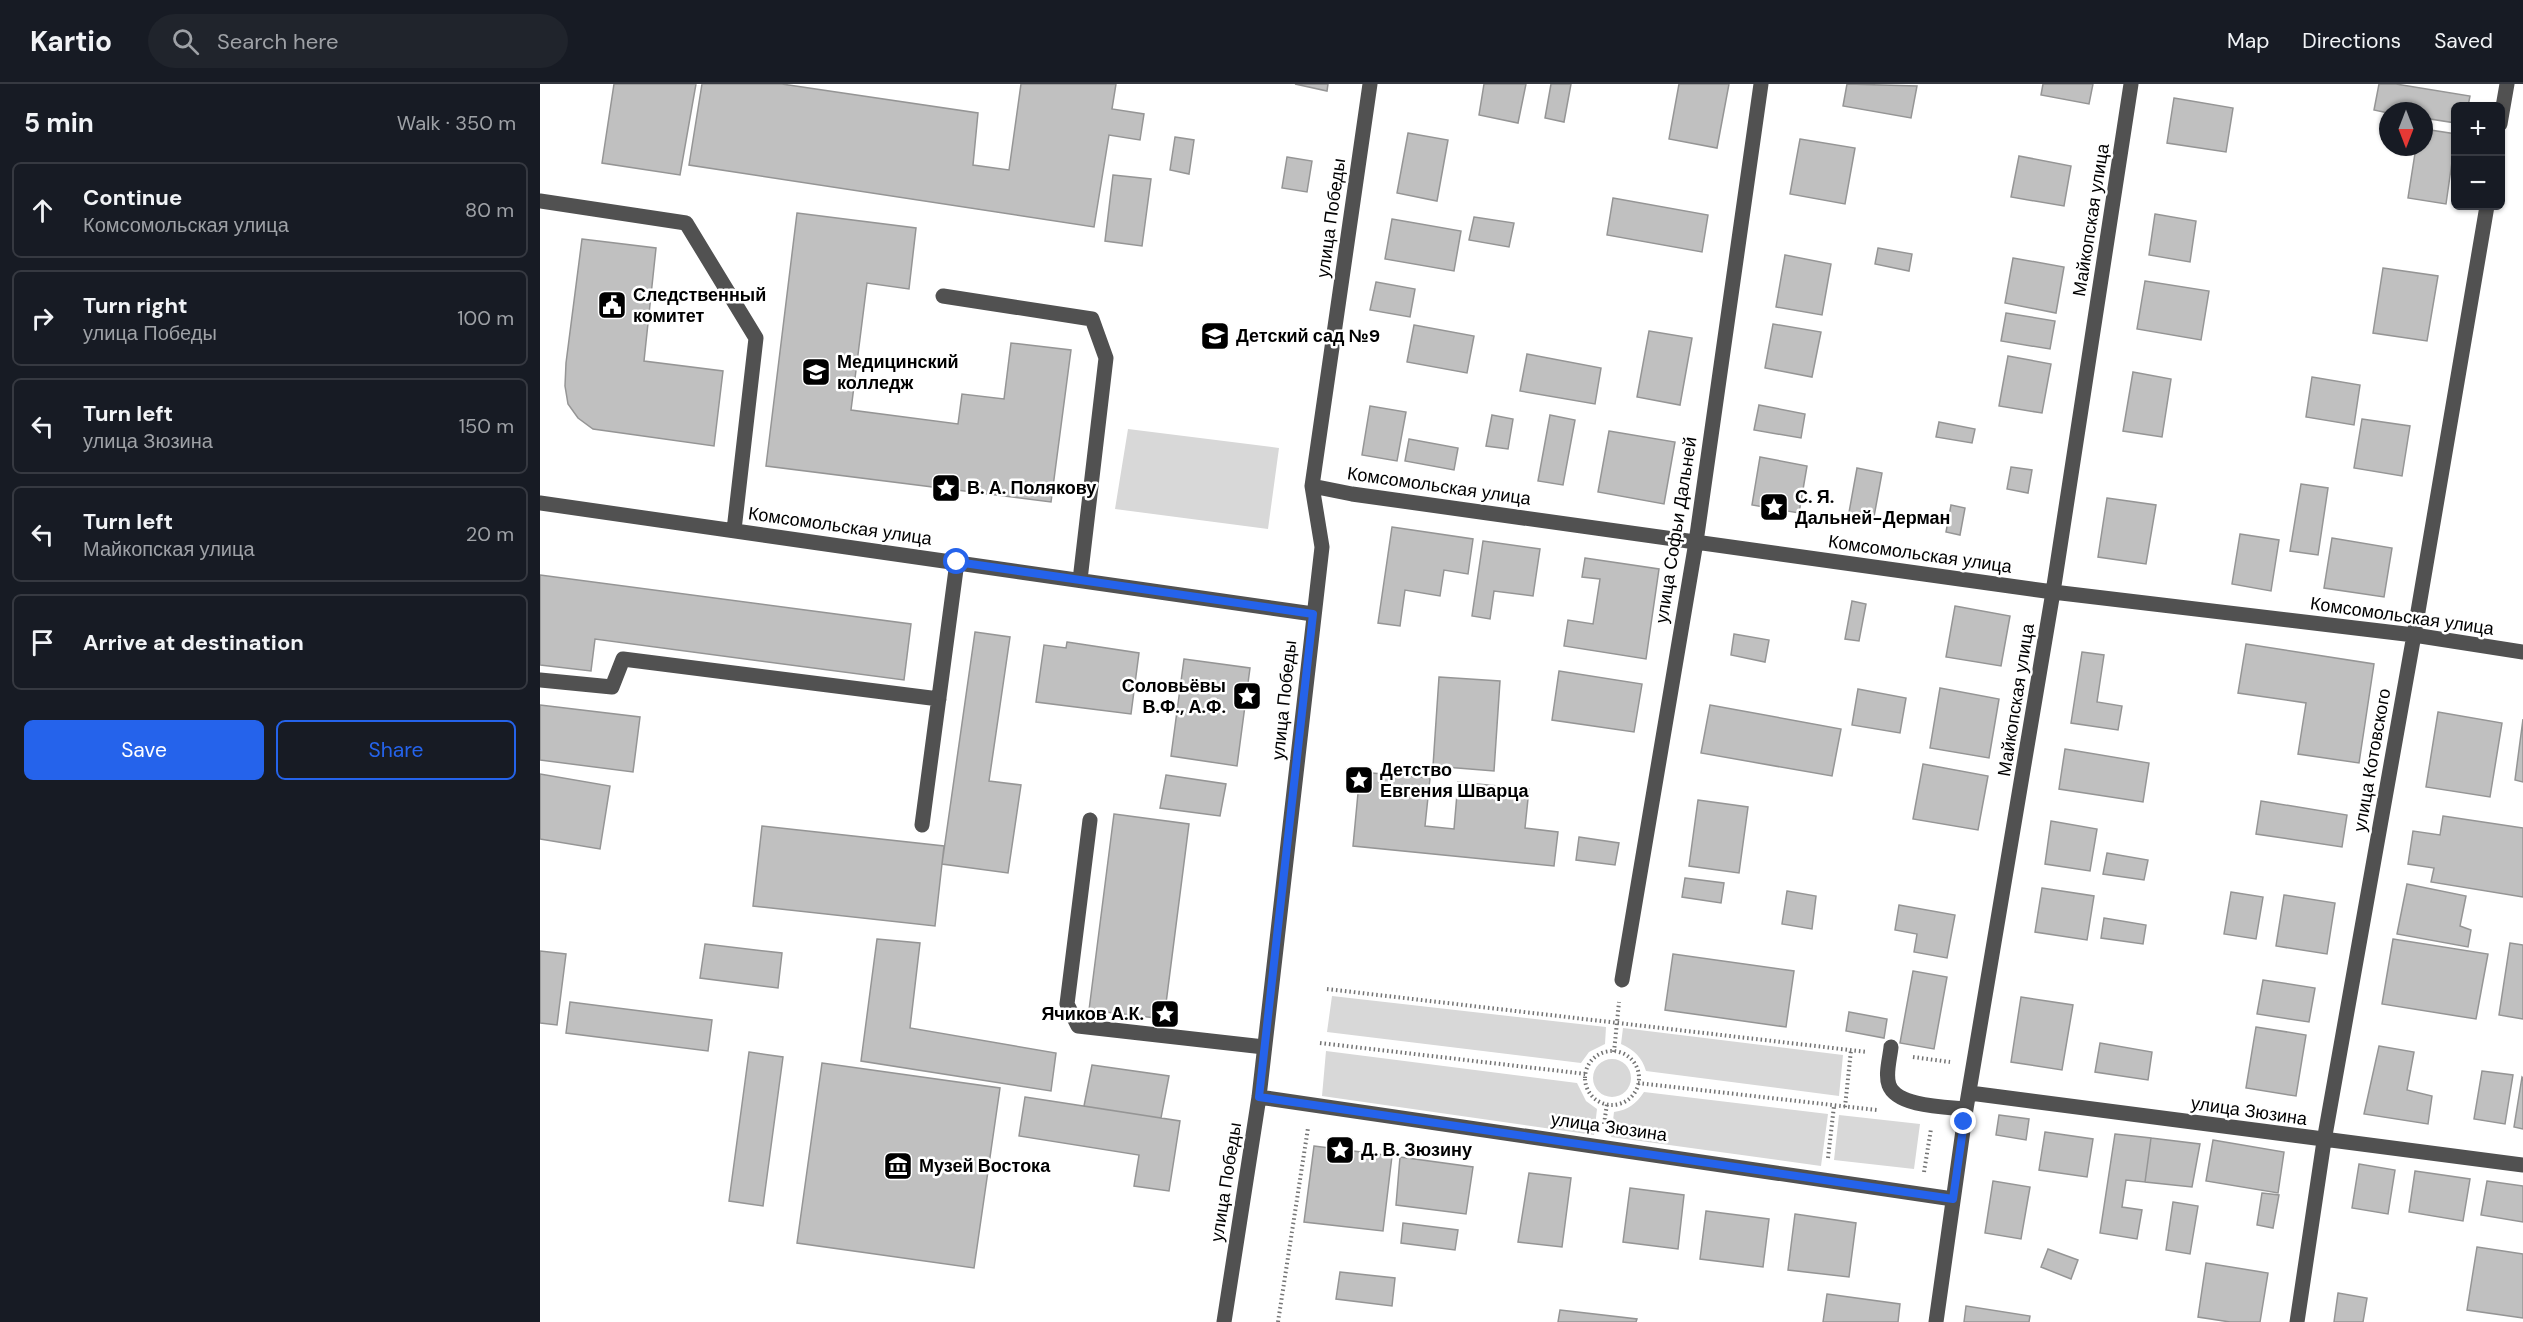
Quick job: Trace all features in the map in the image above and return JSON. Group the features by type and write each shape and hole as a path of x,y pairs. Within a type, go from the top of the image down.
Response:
{"street":[{"name":"улица Победы","path":"1224,1322 1259,1097 1322,547 1312,486 1370,84"},
{"name":"улица Софьи Дальней","path":"1622,981 1696,542 1761,84"},
{"name":"Майкопская улица","path":"1936,1322 1966,1109 2053,592 2131,84"},
{"path":"2504,102 2507,84"},
{"path":"540,201 686,223 756,338 734,530"},
{"name":"улица Котовского","path":"2297,1322 2324,1141 2486,210"},
{"path":"943,296 1092,319 1106,358 1080,580"},
{"name":"Комсомольская улица","path":"1312,486 1352,494 2053,592 2414,635 2523,652"},
{"name":"Комсомольская улица","path":"540,503 1313,614"},
{"path":"922,825 957,562"},
{"path":"540,680 612,687 624,659 939,699"},
{"path":"1090,820 1067,1004 1078,1026 1264,1047"},
{"path":"1890,1051 1889,1085 1896,1096 1915,1103 1966,1109"},
{"name":"улица Зюзина","path":"1970,1093 2324,1141 2523,1165"},
{"name":"улица Зюзина","path":"1259,1097 1953,1199"}],"path":[{"path":"1614,1052 1622,981"},
{"path":"1327,989 1851,1050 1890,1051 1954,1063"},
{"path":"1320,1043 1586,1074"},
{"path":"1845,1107 1851,1050"},
{"path":"1614,1052 1628,1056 1634,1063 1638,1071 1638,1083 1632,1097 1624,1102 1607,1104 1587,1089 1586,1074 1595,1057 1603,1053 1614,1052"},
{"path":"1638,1083 1878,1110"},
{"path":"1278,1322 1312,1104"},
{"path":"1827,1164 1834,1106"},
{"path":"1923,1176 1931,1127"}],"shaded area":[{"path":"1128,429 1279,448 1268,529 1115,509"},
{"path":"1332,996 1606,1027 1605,1044 1589,1052 1581,1063 1327,1032"},
{"path":"1623,1028 1843,1055 1839,1096 1646,1071 1637,1054 1621,1044"},
{"path":"1326,1051 1577,1083 1586,1101 1597,1109 1594,1135 1322,1096"},
{"path":"1612,1059 1619,1060 1625,1065 1630,1071 1630,1085 1625,1091 1619,1096 1612,1097 1605,1096 1599,1091 1594,1085 1593,1078 1594,1071 1599,1065 1605,1060"},
{"path":"1644,1092 1828,1114 1821,1166 1611,1137 1614,1112 1631,1106"},
{"path":"1839,1115 1920,1124 1914,1169 1834,1160"}],"building":[{"path":"614,84 696,84 680,175 602,163"},
{"path":"702,84 782,84 978,113 973,165 1009,170 1021,84 1116,84 1112,109 1144,114 1140,140 1109,135 1094,227 689,165"},
{"path":"1295,84 1328,84 1327,91"},
{"path":"1484,84 1526,84 1518,123 1479,115"},
{"path":"1551,84 1571,84 1564,122 1545,118"},
{"path":"1679,84 1729,84 1717,148 1669,139"},
{"path":"1847,84 1917,86 1911,118 1843,106"},
{"path":"2043,84 2093,84 2089,104 2041,95"},
{"path":"2379,84 2396,84 2470,96 2469,102 2451,102 2451,122 2433,119 2433,102 2379,102 2379,111 2374,110"},
{"path":"2174,98 2233,108 2226,152 2167,143"},
{"path":"2433,130 2451,133 2451,169 2446,204 2408,198 2415,156 2433,156"},
{"path":"1408,133 1448,140 1437,201 1397,193"},
{"path":"1175,137 1194,140 1189,174 1170,170"},
{"path":"1800,139 1855,148 1845,204 1790,194"},
{"path":"2019,156 2071,166 2064,206 2011,197"},
{"path":"1287,157 1312,161 1307,192 1282,188"},
{"path":"1113,175 1151,179 1142,246 1105,241"},
{"path":"1613,198 1708,215 1702,252 1607,235"},
{"name":"Медицинский колледж","path":"797,213 916,228 909,289 867,283 851,410 958,424 962,394 1004,399 1011,343 1071,350 1051,502 766,466"},
{"path":"2155,214 2196,221 2190,262 2149,255"},
{"path":"1474,217 1514,223 1509,247 1469,240"},
{"path":"1392,219 1461,231 1454,271 1385,259"},
{"name":"Следственный комитет","path":"582,239 656,248 644,361 723,371 714,446 593,429 578,418 568,404 565,386 566,363"},
{"path":"1878,248 1912,254 1909,271 1875,264"},
{"path":"1785,255 1831,264 1822,315 1776,307"},
{"path":"2013,258 2064,267 2056,313 2005,303"},
{"path":"2383,268 2438,276 2427,341 2373,333"},
{"path":"2145,281 2209,291 2201,340 2137,329"},
{"path":"1376,282 1415,289 1410,317 1370,310"},
{"path":"2006,313 2055,321 2050,349 2001,341"},
{"path":"1773,324 1821,332 1812,377 1765,368"},
{"path":"1414,325 1474,336 1467,373 1407,362"},
{"path":"1649,331 1692,338 1680,405 1637,397"},
{"path":"1527,354 1601,368 1595,404 1520,391"},
{"path":"2008,356 2051,364 2042,413 1999,406"},
{"path":"2133,372 2171,379 2162,437 2123,431"},
{"path":"2312,377 2360,385 2354,425 2306,417"},
{"path":"1759,405 1805,414 1801,438 1754,430"},
{"path":"1370,406 1406,412 1397,461 1362,455"},
{"path":"1492,415 1513,419 1508,449 1486,446"},
{"path":"1550,415 1575,420 1563,485 1538,481"},
{"path":"2362,419 2410,426 2402,476 2354,468"},
{"path":"1939,422 1975,429 1972,443 1936,437"},
{"path":"1609,431 1675,442 1664,504 1598,492"},
{"path":"1409,439 1458,448 1454,470 1405,461"},
{"path":"1760,457 1807,466 1799,513 1752,505"},
{"path":"2011,467 2032,470 2028,493 2007,489"},
{"path":"1857,468 1882,473 1873,522 1848,518"},
{"path":"2301,484 2328,488 2318,555 2290,551"},
{"path":"2107,498 2156,505 2146,564 2098,557"},
{"path":"1951,505 1965,508 1960,535 1946,532"},
{"path":"1392,527 1473,539 1468,574 1444,570 1440,596 1405,590 1400,626 1378,623"},
{"path":"2240,534 2279,540 2271,591 2232,584"},
{"path":"2332,538 2392,548 2384,597 2324,588"},
{"path":"1483,541 1540,549 1533,596 1494,591 1490,619 1472,616"},
{"path":"1585,558 1659,569 1646,659 1564,646 1568,620 1593,624 1600,579 1582,577"},
{"path":"540,575 911,624 904,680 595,639 591,671 540,665"},
{"path":"1852,601 1866,604 1859,641 1845,639"},
{"path":"1955,606 2010,616 2001,666 1946,657"},
{"path":"975,632 1010,637 989,781 1021,785 1008,873 942,864"},
{"path":"1734,634 1769,640 1765,662 1731,655"},
{"path":"1067,642 1139,653 1131,714 1036,702 1044,645 1066,648"},
{"path":"2246,644 2374,664 2359,763 2298,754 2306,703 2238,693"},
{"path":"2082,652 2104,655 2097,702 2122,706 2118,730 2071,723"},
{"path":"1184,659 1250,668 1237,766 1171,756"},
{"path":"1559,671 1642,684 1634,732 1552,720"},
{"path":"1439,677 1500,681 1494,771 1433,766"},
{"path":"1940,688 1999,699 1989,758 1930,748"},
{"path":"1858,689 1906,698 1900,733 1852,725"},
{"path":"540,705 640,717 633,772 540,760"},
{"path":"1710,705 1841,729 1832,776 1701,753"},
{"path":"2438,712 2502,723 2490,797 2426,787"},
{"path":"2523,719 2523,782 2515,780"},
{"path":"2065,749 2149,763 2143,802 2059,789"},
{"path":"1923,764 1988,776 1978,830 1913,819"},
{"path":"1360,772 1430,778 1425,826 1454,829 1458,782 1529,789 1525,828 1558,832 1554,866 1353,846"},
{"path":"540,774 610,786 600,849 540,839"},
{"path":"1166,775 1226,784 1220,816 1160,808"},
{"path":"1698,800 1748,807 1739,873 1689,866"},
{"path":"2261,801 2347,815 2342,847 2256,834"},
{"path":"1114,814 1189,824 1164,1019 1089,1010"},
{"path":"2443,816 2523,828 2523,897 2431,882 2434,868 2408,864 2413,831 2440,835"},
{"path":"2051,821 2097,829 2090,871 2045,864"},
{"path":"762,826 944,846 935,926 753,906"},
{"path":"1579,837 1619,843 1615,865 1576,860"},
{"path":"2107,853 2148,860 2144,880 2103,874"},
{"path":"1685,878 1724,883 1721,903 1682,897"},
{"path":"2407,884 2466,896 2460,926 2471,930 2468,947 2397,934"},
{"path":"2042,888 2094,896 2087,940 2035,932"},
{"path":"1787,891 1816,896 1812,929 1782,924"},
{"path":"2231,892 2263,897 2256,939 2224,934"},
{"path":"2284,895 2335,903 2327,954 2276,946"},
{"path":"1899,905 1955,915 1947,958 1914,952 1917,934 1895,930"},
{"path":"2104,918 2146,925 2143,944 2101,938"},
{"path":"877,939 920,943 910,1028 1056,1053 1051,1091 861,1061"},
{"path":"2393,939 2488,954 2476,1019 2382,1004"},
{"path":"2510,943 2523,945 2523,1019 2499,1015"},
{"path":"705,944 782,953 778,988 700,978"},
{"path":"540,951 566,954 557,1025 540,1023"},
{"path":"1673,954 1794,971 1786,1027 1665,1010"},
{"path":"1913,971 1947,977 1934,1049 1900,1043"},
{"path":"2263,980 2315,988 2309,1022 2257,1014"},
{"path":"2021,997 2073,1005 2062,1070 2011,1062"},
{"path":"570,1002 712,1020 708,1051 566,1033"},
{"path":"1849,1012 1887,1019 1884,1038 1846,1031"},
{"path":"2256,1027 2306,1035 2296,1096 2246,1088"},
{"path":"2100,1043 2152,1052 2148,1080 2095,1072"},
{"path":"2379,1046 2414,1052 2407,1090 2432,1096 2428,1124 2364,1114"},
{"path":"749,1052 783,1057 763,1206 729,1201"},
{"name":"Музей Востока","path":"822,1063 1000,1088 974,1268 797,1243"},
{"path":"1092,1065 1169,1076 1161,1118 1084,1106"},
{"path":"2482,1071 2513,1075 2505,1124 2474,1119"},
{"path":"2523,1078 2523,1129 2514,1127"},
{"path":"1025,1097 1180,1121 1169,1191 1134,1186 1139,1155 1019,1136"},
{"path":"1999,1115 2029,1119 2026,1140 1996,1135"},
{"path":"2045,1132 2093,1139 2087,1177 2039,1170"},
{"path":"2115,1134 2151,1138 2145,1182 2126,1180 2122,1207 2142,1210 2137,1239 2100,1233"},
{"path":"2151,1138 2200,1144 2192,1187 2145,1182"},
{"path":"2213,1140 2284,1152 2278,1193 2206,1181"},
{"path":"1314,1146 1392,1156 1383,1231 1304,1222"},
{"path":"1400,1157 1473,1167 1466,1214 1396,1205"},
{"path":"2359,1164 2395,1170 2388,1214 2352,1208"},
{"path":"2415,1171 2470,1179 2463,1221 2409,1212"},
{"path":"1529,1173 1571,1178 1562,1247 1518,1242"},
{"path":"1993,1181 2030,1187 2021,1239 1985,1233"},
{"path":"2487,1181 2523,1186 2523,1222 2481,1215"},
{"path":"1630,1188 1684,1195 1678,1249 1623,1242"},
{"path":"2262,1193 2279,1195 2273,1228 2257,1225"},
{"path":"2173,1202 2198,1206 2190,1254 2166,1250"},
{"path":"1706,1211 1769,1219 1763,1267 1700,1259"},
{"path":"1795,1214 1856,1223 1849,1277 1788,1270"},
{"path":"1403,1223 1458,1230 1455,1250 1401,1243"},
{"path":"2477,1247 2523,1254 2523,1318 2467,1310"},
{"path":"2048,1249 2078,1260 2071,1279 2041,1267"},
{"path":"2206,1263 2268,1273 2260,1322 2230,1322 2198,1317"},
{"path":"1340,1272 1395,1278 1392,1306 1336,1299"},
{"path":"2338,1293 2367,1298 2363,1322 2334,1322"},
{"path":"1827,1294 1900,1304 1898,1322 1823,1322"},
{"path":"1966,1306 2030,1316 2029,1322 1964,1322"},
{"path":"1560,1310 1637,1319 1636,1322 1558,1322"}],"place":[{"name":"Следственный комитет","path":"612,305"},
{"name":"Детский сад №9","path":"1215,336"},
{"name":"Медицинский колледж","path":"816,372"},
{"name":"В. А. Полякову","path":"946,488"},
{"name":"С. Я. Дальней-Дерман","path":"1774,507"},
{"name":"Соловьёвы В.Ф., А.Ф.","path":"1247,696"},
{"name":"Детство Евгения Шварца","path":"1359,780"},
{"name":"Ячиков А.К.","path":"1165,1014"},
{"name":"Д. В. Зюзину","path":"1340,1150"},
{"name":"Музей Востока","path":"898,1166"}],"route":[{"path":"957,562 1313,614 1259,1097 1606,1146 1953,1199 1964,1122"}]}
